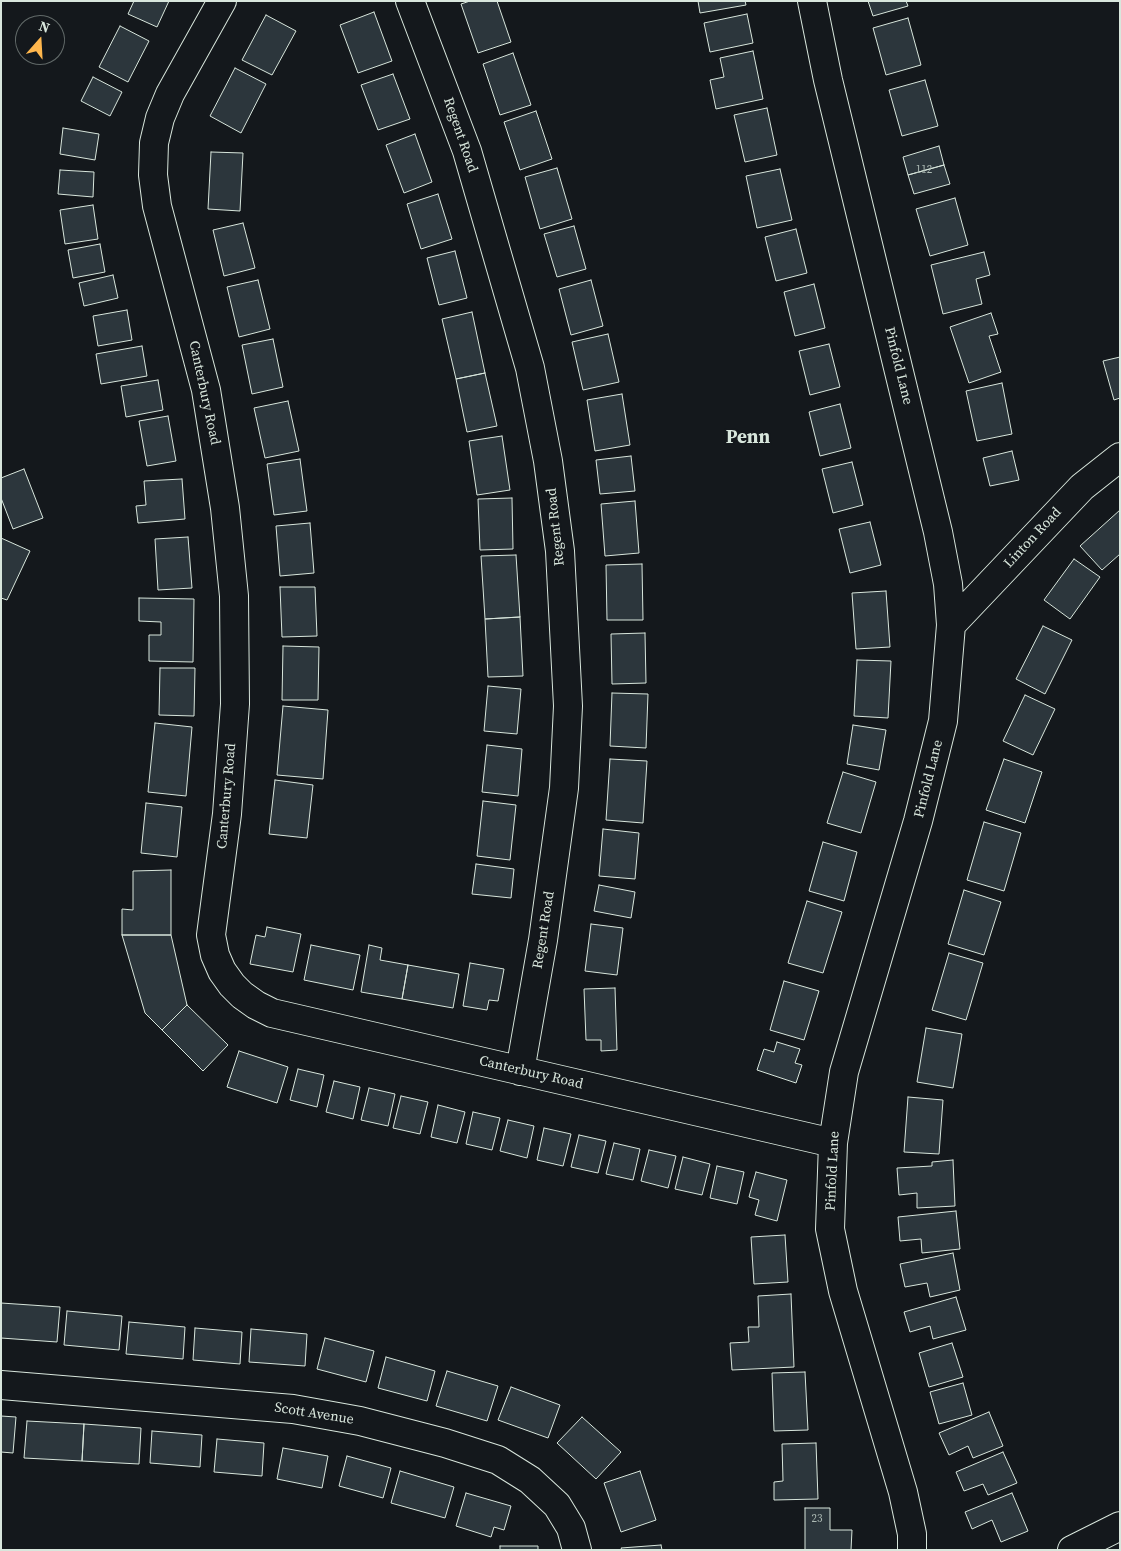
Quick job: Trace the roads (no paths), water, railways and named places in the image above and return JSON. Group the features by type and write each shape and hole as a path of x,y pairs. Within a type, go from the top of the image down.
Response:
{"street":[{"name":"Canterbury Road","path":"222,1 163,110 154,144 153,175 157,206 206,390 224,499 234,596 235,704 227,814 212,935 215,955 222,972 232,985 256,1004 272,1012 833,1143"},
{"name":"Regent Road","path":"410,1 467,151 530,368 548,461 560,551 568,706 564,788 543,940 520,1071"},
{"name":"Pinfold Lane","path":"812,1 828,80 938,532 948,584 951,625 943,721 918,821 844,1072 833,1143 830,1229 843,1291 903,1492 912,1534 912,1550"},
{"name":"Linton Road","path":"951,625 1082,487 1120,457"},
{"name":"Scott Avenue","path":"1,1386 293,1409 360,1421 445,1444 498,1460 530,1480 558,1505 572,1528 576,1550"},
{"path":"1072,1550 1120,1526"}],"district":[{"name":"Penn","path":"748,438"}]}
